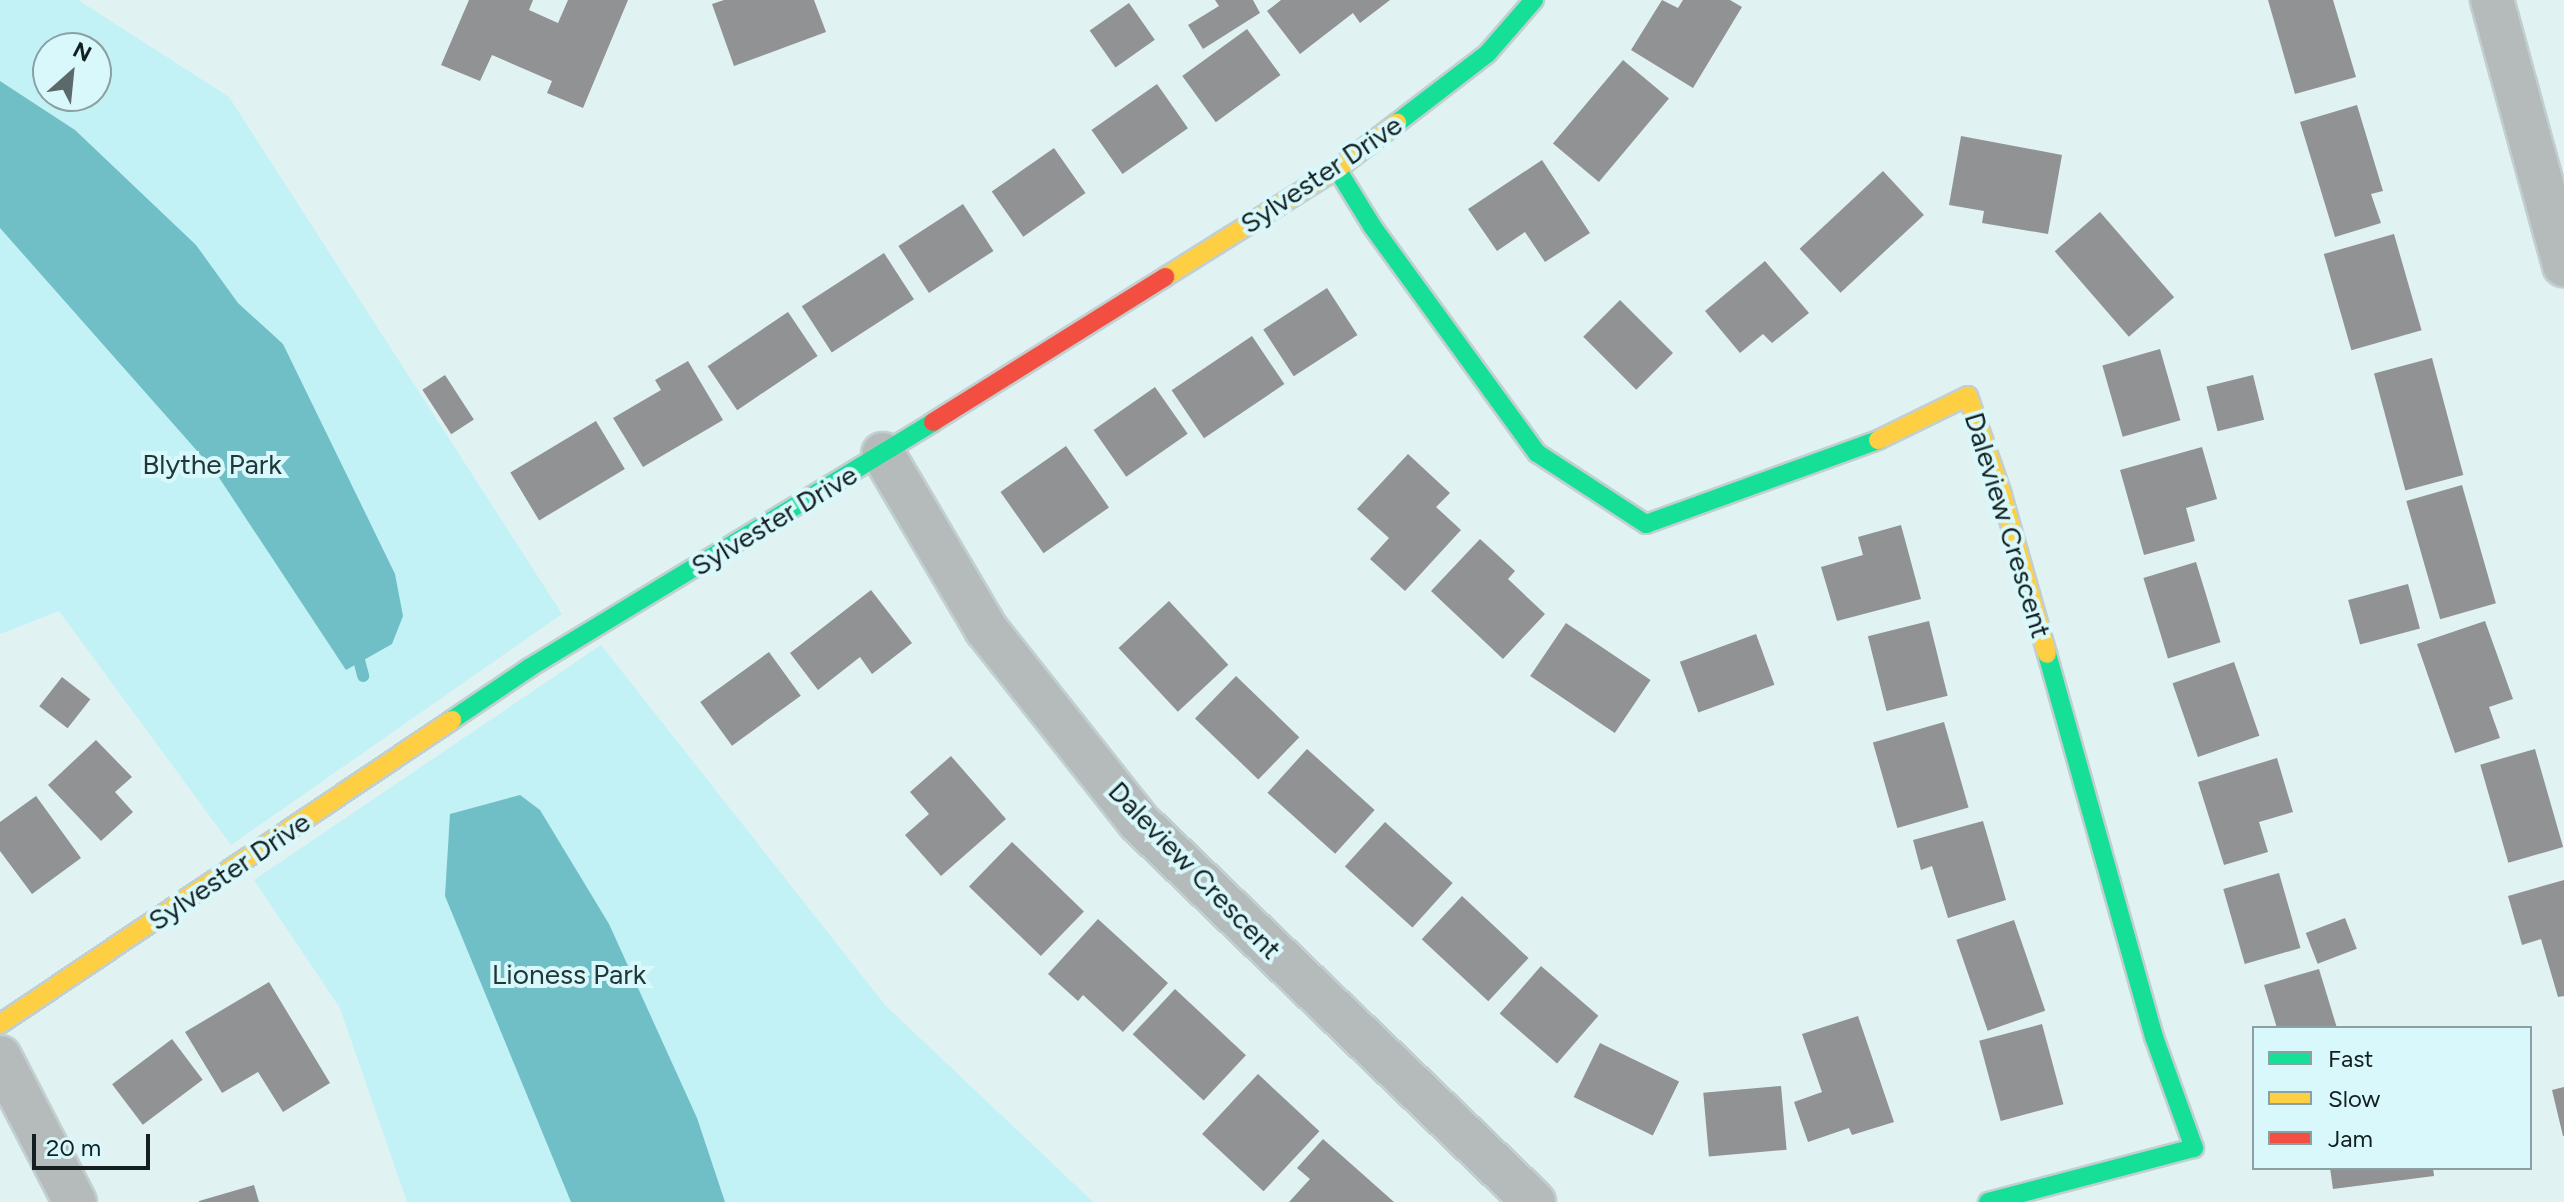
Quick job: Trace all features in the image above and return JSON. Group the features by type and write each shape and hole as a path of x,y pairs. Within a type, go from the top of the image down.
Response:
{"street":[{"name":"Sylvester Drive","path":"0,1024 529,668 883,454 1337,169 1487,54 1534,0"},
{"path":"2492,0 2564,265"},
{"name":"Daleview Crescent","path":"1337,169 1372,226 1537,453 1646,524 1758,481 1869,445 1968,396 2002,495 2154,1037 2194,1148 2081,1175 1988,1202"},
{"name":"Daleview Crescent","path":"883,454 986,629 1139,822 1534,1202"},
{"path":"0,1057 75,1202"}],"green space":[{"name":"Blythe Park","path":"0,0 78,0 229,97 562,614 231,845 59,611 0,634"},
{"name":"Lioness Park","path":"601,645 885,1005 1093,1202 407,1202 340,1008 254,880"}],"shaded area":[{"path":"0,81 32,102 32,112 47,112 75,130 196,245 238,303 283,344 395,574 403,616 392,644 346,670 214,470 0,228"},
{"path":"520,795 540,810 609,924 697,1118 725,1202 571,1202 445,896 450,814"}],"building":[{"path":"469,0 533,0 529,10 558,23 568,0 628,0 583,108 547,93 552,81 492,55 480,81 441,65"},
{"path":"724,0 814,0 826,32 734,66 712,4"},
{"path":"1215,0 1253,0 1260,13 1203,49 1188,25 1219,6"},
{"path":"1281,0 1390,0 1360,23 1353,13 1300,54 1267,11"},
{"path":"1662,0 1678,8 1683,0 1730,0 1742,7 1693,88 1631,50"},
{"path":"2268,0 2333,0 2356,77 2295,94"},
{"path":"1129,3 1155,40 1115,67 1090,31"},
{"path":"1247,29 1281,75 1216,122 1182,76"},
{"path":"1623,60 1669,99 1599,182 1553,143"},
{"path":"1157,84 1188,128 1122,174 1091,130"},
{"path":"2357,105 2383,191 2371,194 2381,223 2335,237 2300,122"},
{"path":"1961,136 2062,155 2048,234 1982,223 1984,211 1949,205"},
{"path":"1054,148 1086,193 1023,237 992,192"},
{"path":"1542,160 1590,233 1545,262 1525,232 1497,251 1468,209"},
{"path":"1883,171 1924,215 1841,293 1800,249"},
{"path":"963,204 993,251 929,293 898,246"},
{"path":"2100,212 2174,297 2129,337 2055,251"},
{"path":"2394,234 2422,330 2351,350 2324,254"},
{"path":"884,253 914,299 832,353 802,306"},
{"path":"1765,261 1809,313 1772,343 1763,334 1740,353 1705,311"},
{"path":"1327,288 1357,335 1294,376 1263,329"},
{"path":"1620,300 1673,353 1636,390 1583,337"},
{"path":"788,312 818,356 737,410 708,366"},
{"path":"1252,336 1284,384 1204,438 1172,390"},
{"path":"2160,349 2180,420 2123,437 2102,366"},
{"path":"2432,358 2463,475 2405,490 2374,374"},
{"path":"688,361 723,420 643,467 613,418 661,390 655,380"},
{"path":"445,375 474,419 451,434 422,390"},
{"path":"2253,375 2264,420 2218,431 2206,387"},
{"path":"1155,387 1188,434 1126,477 1094,430"},
{"path":"596,421 625,469 539,521 510,473"},
{"path":"1066,446 1109,507 1043,553 1000,492"},
{"path":"2202,447 2217,499 2186,508 2195,541 2144,555 2120,470"},
{"path":"1408,454 1450,493 1436,507 1461,530 1405,591 1370,559 1389,538 1357,509"},
{"path":"2462,485 2496,603 2440,619 2406,501"},
{"path":"1901,525 1921,599 1837,621 1821,567 1863,555 1858,537"},
{"path":"1480,539 1515,571 1508,579 1545,614 1503,659 1431,591"},
{"path":"2196,562 2221,642 2168,658 2143,578"},
{"path":"2408,584 2420,628 2360,644 2348,600"},
{"path":"871,590 912,643 872,674 860,657 818,690 790,653"},
{"path":"1169,601 1228,665 1178,712 1119,648"},
{"path":"1929,621 1948,696 1886,711 1868,636"},
{"path":"2485,621 2513,699 2489,707 2500,738 2455,753 2417,644"},
{"path":"1566,623 1651,680 1615,733 1530,676"},
{"path":"1756,634 1774,685 1698,712 1680,662"},
{"path":"769,652 801,696 732,746 700,702"},
{"path":"2234,662 2259,736 2198,757 2173,683"},
{"path":"1236,676 1299,737 1258,780 1195,718"},
{"path":"62,677 90,699 68,728 39,706"},
{"path":"1944,722 1969,808 1897,828 1873,742"},
{"path":"96,740 132,777 115,792 133,812 101,841 48,785"},
{"path":"1307,749 1375,810 1335,854 1268,793"},
{"path":"2535,749 2563,847 2508,863 2480,765"},
{"path":"951,756 1006,819 941,876 905,835 929,814 910,792"},
{"path":"2277,758 2293,812 2259,822 2268,852 2224,865 2198,782"},
{"path":"36,796 81,858 32,894 0,851 0,822"},
{"path":"1983,821 2006,900 1948,918 1932,866 1921,870 1913,840"},
{"path":"1385,822 1453,883 1412,927 1345,867"},
{"path":"1012,842 1084,911 1041,956 969,887"},
{"path":"2279,873 2300,948 2245,964 2223,889"},
{"path":"2564,880 2564,996 2558,997 2541,939 2522,945 2508,896"},
{"path":"1462,896 1529,958 1488,1001 1422,939"},
{"path":"2345,918 2357,949 2318,964 2306,933"},
{"path":"1098,919 1168,983 1123,1032 1083,995 1078,1001 1048,974"},
{"path":"2014,920 2045,1011 1988,1031 1956,940"},
{"path":"1541,966 1598,1016 1557,1063 1500,1014"},
{"path":"2319,969 2336,1026 2276,1026 2264,985"},
{"path":"269,982 330,1083 283,1112 258,1072 222,1093 185,1032"},
{"path":"1175,989 1246,1055 1204,1100 1133,1034"},
{"path":"1858,1016 1894,1122 1852,1135 1849,1128 1808,1142 1794,1102 1822,1092 1802,1034"},
{"path":"2042,1024 2063,1104 2001,1121 1979,1041"},
{"path":"172,1039 203,1080 143,1125 112,1084"},
{"path":"1600,1043 1679,1082 1653,1136 1574,1097"},
{"path":"1258,1074 1319,1131 1264,1191 1202,1134"},
{"path":"1781,1086 1787,1150 1709,1157 1703,1093"},
{"path":"2564,1087 2564,1136 2563,1136 2552,1090"},
{"path":"1323,1139 1394,1202 1289,1202 1310,1179 1297,1168"},
{"path":"2330,1170 2433,1170 2434,1176 2333,1189"},
{"path":"254,1185 259,1202 199,1202 199,1201"}],"waterway":[{"path":"356,649 363,676"}],"traffic: fast":[{"path":"1397,123 1487,54 1534,0"},
{"path":"1337,169 1372,226 1537,453 1646,524 1878,440"},
{"path":"452,720 529,668 933,422"},
{"path":"1988,1202 2194,1148 2154,1037 2047,654"}],"traffic: slow":[{"path":"1165,277 1337,169 1397,123"},
{"path":"1878,440 1968,396 2002,495 2047,654"},
{"path":"0,1024 452,720"}],"traffic: jam":[{"path":"933,422 1165,277"}]}
